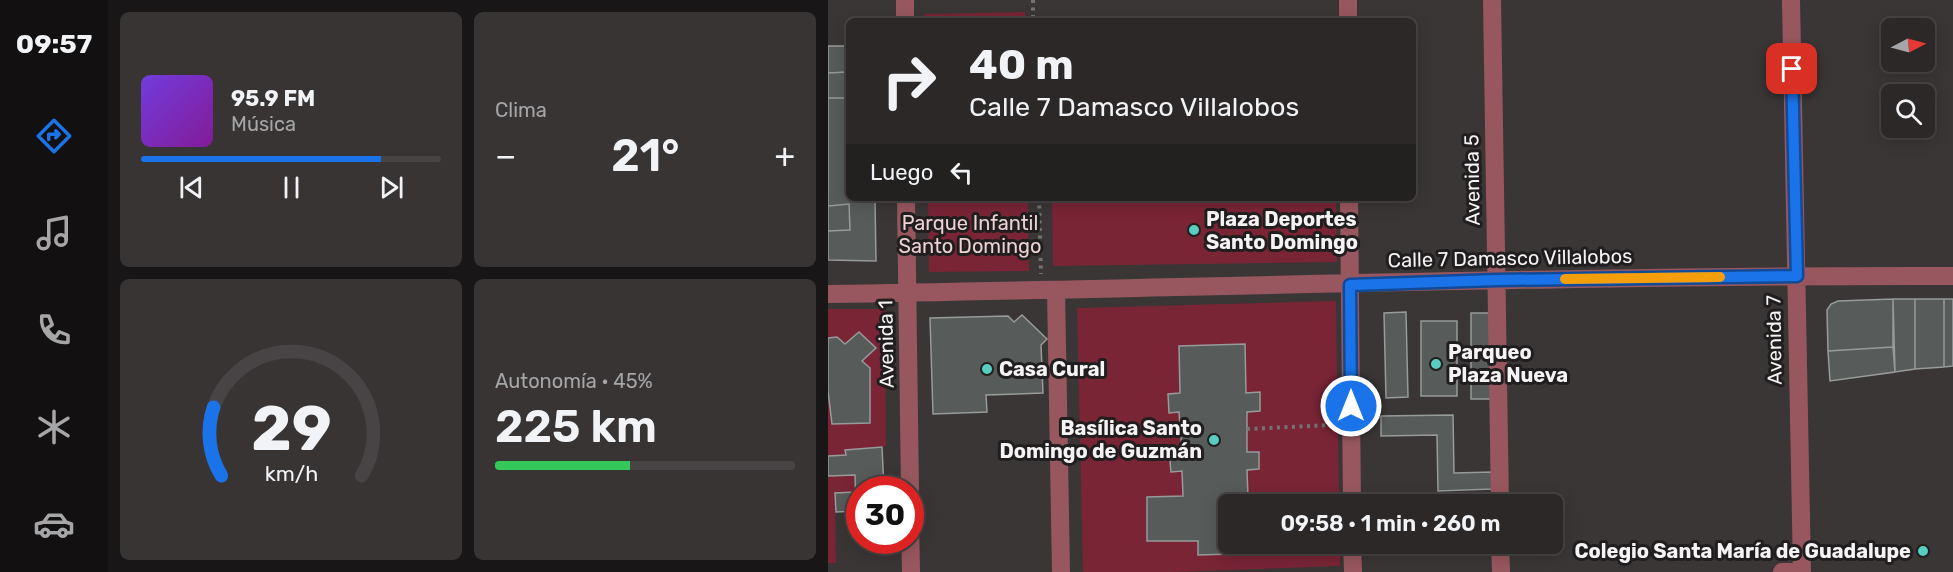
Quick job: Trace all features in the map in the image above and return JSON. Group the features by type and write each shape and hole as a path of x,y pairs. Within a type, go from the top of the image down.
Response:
{"street":[{"path":"905,0 905,18"},
{"path":"1348,0 1348,18"},
{"name":"Avenida 5","path":"1492,0 1500,494"},
{"name":"Avenida 7","path":"1791,0 1802,572"},
{"name":"Avenida 1","path":"906,201 910,476"},
{"path":"1349,201 1352,494"},
{"name":"Calle 7 Damasco Villalobos","path":"828,294 1350,285 1497,280 1953,276"},
{"path":"1049,290 1058,432 1061,572"},
{"path":"911,554 911,572"},
{"path":"1352,554 1353,572"},
{"path":"1500,554 1501,572"},
{"path":"1782,572 1802,572"}],"path":[{"path":"1033,0 1034,18"},
{"path":"1039,201 1049,290"},
{"path":"1247,429 1351,424"},
{"path":"1058,432 1180,429"}],"green space":[{"path":"1025,12 1025,18 924,18 924,14"},
{"name":"Parque Infantil Santo Domingo","path":"928,201 1028,201 1029,271 929,272"},
{"name":"Plaza Deportes Santo Domingo","path":"1052,201 1336,201 1337,262 1053,266"},
{"path":"1336,301 1339,494 1248,494 1247,470 1259,469 1259,453 1247,452 1247,412 1260,411 1259,393 1246,393 1245,345 1179,346 1180,393 1169,412 1179,412 1182,451 1170,452 1171,472 1182,471 1183,496 1147,497 1147,541 1198,541 1198,555 1340,554 1340,566 1173,572 1083,572 1077,308"},
{"path":"828,309 885,309 886,446 846,450 846,455 828,456"},
{"path":"855,475 846,476 846,492 835,493 836,563 828,563 828,476"}],"building":[{"path":"828,46 846,46 846,72 828,73"},
{"path":"828,46 846,46 846,201 875,201 876,261 828,260"},
{"path":"828,98 846,98 846,201 875,201 876,261 828,260 828,231 850,230 849,204 828,206"},
{"path":"1893,299 1893,347 1828,351 1827,310 1831,304 1838,301"},
{"path":"1893,299 1915,299 1915,369 1895,372"},
{"path":"1915,299 1944,299 1944,367 1915,369"},
{"path":"1944,299 1953,299 1953,366 1944,367"},
{"path":"1406,312 1408,397 1386,398 1384,313"},
{"path":"1471,313 1491,313 1491,399 1471,399"},
{"name":"Casa Cural","path":"1022,315 1047,339 1041,345 1043,393 986,395 987,412 933,414 930,318 1008,316 1014,322"},
{"path":"1421,321 1457,321 1457,396 1421,396"},
{"path":"859,332 876,348 862,361 870,368 870,423 832,424 828,391 828,338 837,337 845,344"},
{"name":"Basílica Santo Domingo de Guzmán","path":"1245,344 1246,393 1260,392 1260,411 1247,412 1247,452 1259,452 1259,469 1247,470 1248,494 1218,494 1218,554 1231,554 1198,555 1198,541 1147,541 1147,497 1183,496 1182,471 1171,472 1169,452 1182,451 1179,412 1169,413 1168,394 1180,393 1179,346"},
{"path":"1893,347 1895,372 1830,381 1828,351"},
{"path":"1453,415 1454,473 1492,472 1492,489 1438,491 1437,435 1381,436 1381,416"},
{"path":"882,447 883,476 828,476 828,456 846,455 845,450"},
{"path":"846,492 846,512 836,512 835,493"}],"slow traffic":[{"path":"1565,279 1720,277"}],"place":[{"name":"Plaza Deportes Santo Domingo","path":"1194,230"},
{"name":"Parqueo Plaza Nueva","path":"1436,364"},
{"name":"Casa Cural","path":"987,369"},
{"name":"Basílica Santo Domingo de Guzmán","path":"1214,440"},
{"name":"Colegio Santa María de Guadalupe","path":"1923,551"}],"route":[{"path":"1351,406 1350,285 1497,280 1797,276 1792,69"}]}
